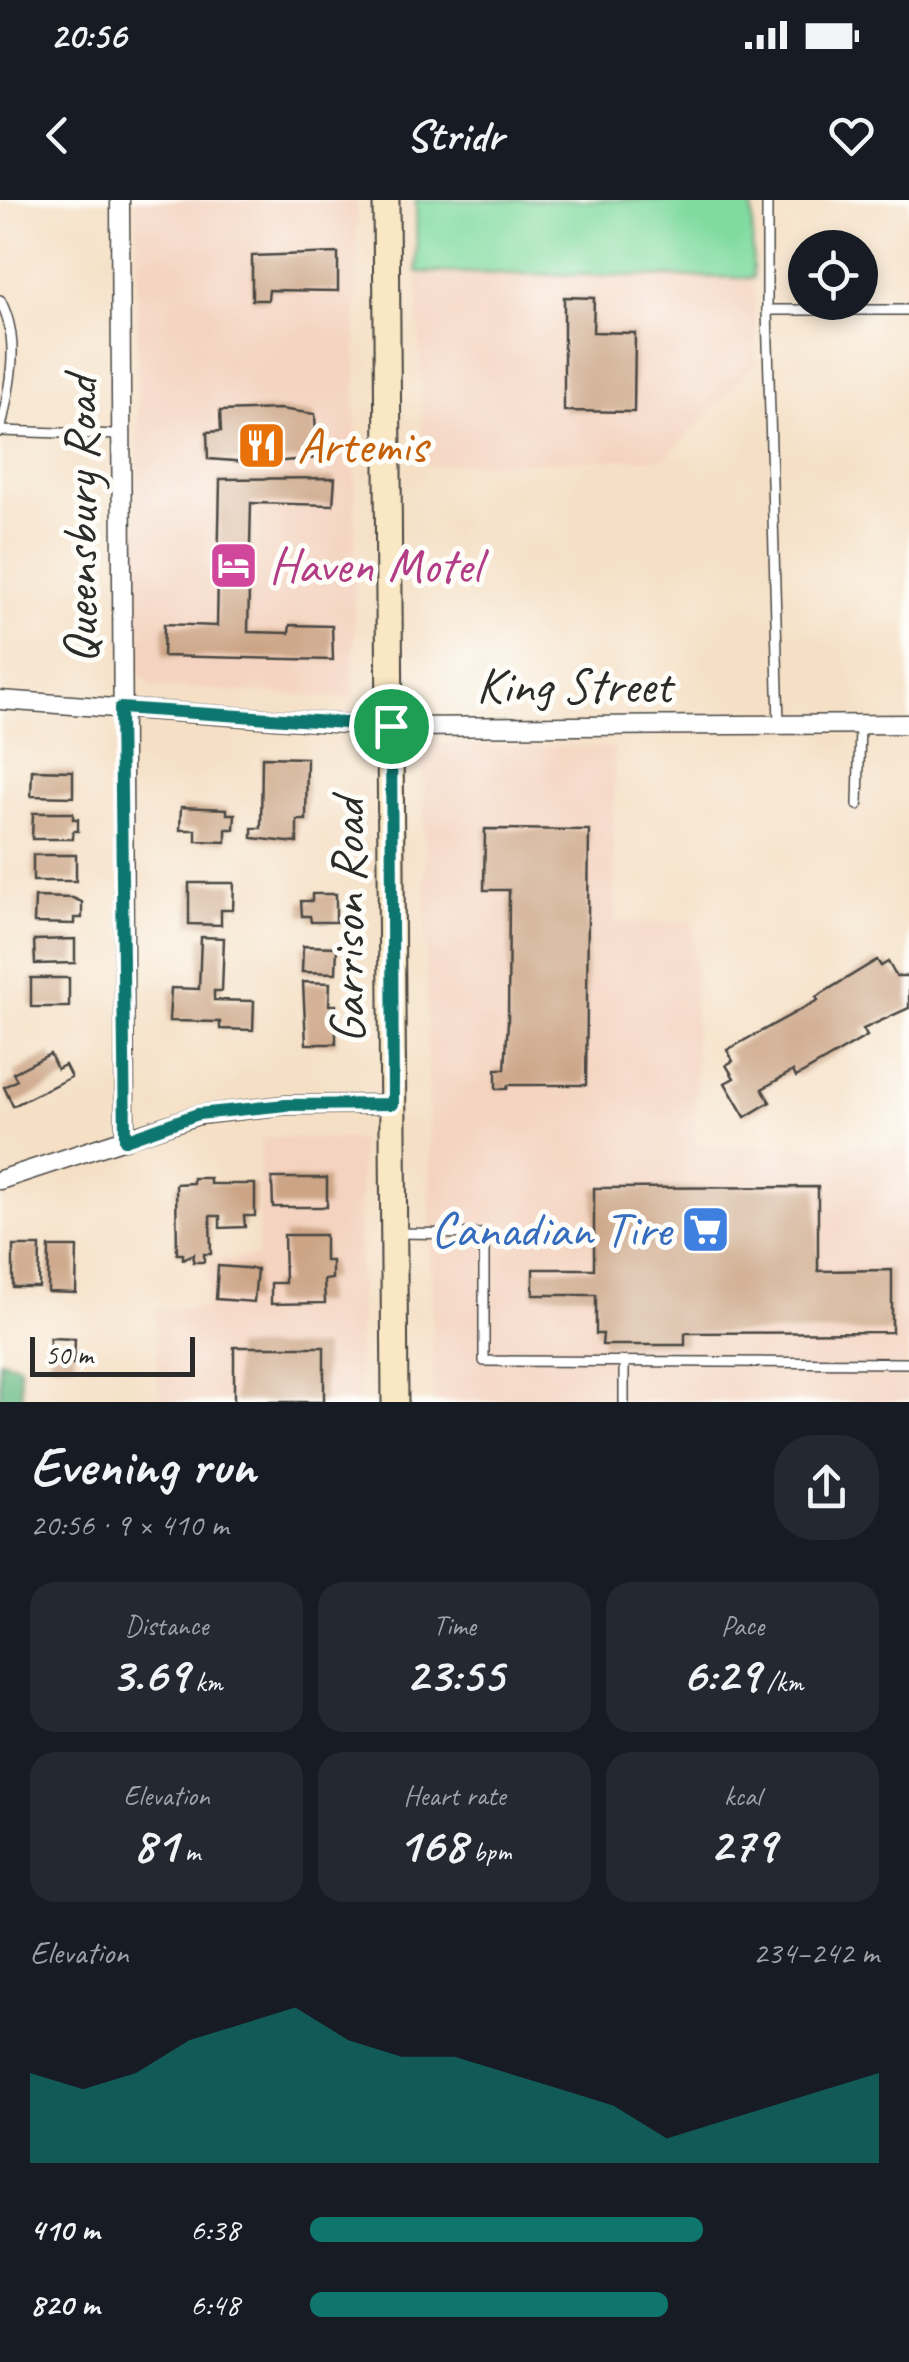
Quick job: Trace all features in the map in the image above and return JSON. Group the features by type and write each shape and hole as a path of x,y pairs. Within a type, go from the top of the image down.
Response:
{"main road":[{"name":"Garrison Road","path":"386,200 395,1402"}],"street":[{"name":"Queensbury Road","path":"120,200 125,1140"},
{"name":"King Street","path":"0,700 391,726 909,724"},
{"path":"0,1180 198,1114 286,1105 393,1104"}],"lane":[{"path":"767,200 779,724"},
{"path":"0,300 10,326 12,350 4,361 8,374 0,432 120,436"},
{"path":"767,310 909,310"},
{"path":"858,805 860,723"},
{"path":"394,1233 484,1234 484,1361 909,1363"},
{"path":"624,1362 624,1402"}],"shaded area":[{"path":"136,200 357,200 354,699 152,686 131,665 138,472"},
{"path":"417,272 753,278 757,363 666,458 424,465"},
{"path":"423,744 614,747 615,922 694,922 696,1146 909,1147 909,1402 433,1402"},
{"path":"261,1137 360,1139 359,1402 159,1402 155,1310 207,1308 209,1260 258,1257"}],"green space":[{"path":"416,200 752,200 753,278 417,272"},
{"path":"0,1360 19,1365 22,1402 0,1402"}],"building":[{"path":"338,253 338,291 269,290 268,300 252,300 252,256"},
{"path":"564,297 594,298 593,332 635,333 634,412 564,411"},
{"name":"Artemis","path":"280,409 315,414 317,458 261,463 208,459 207,432 221,431 220,411"},
{"name":"Haven Motel","path":"335,478 333,505 251,503 248,632 289,633 290,625 332,626 333,660 163,656 164,624 217,626 220,479"},
{"path":"262,757 307,758 306,820 297,820 297,843 252,838 252,828 261,828"},
{"path":"32,770 73,771 73,797 31,796"},
{"path":"181,807 227,809 227,814 235,814 234,829 226,829 226,842 196,841 196,830 180,830"},
{"path":"33,813 73,813 73,819 78,819 78,831 73,831 73,839 32,839"},
{"path":"485,829 589,830 586,1085 508,1085 507,1089 496,1089 496,1069 505,1069 509,890 484,890"},
{"path":"33,855 76,855 76,881 33,881"},
{"path":"189,883 234,883 233,910 221,910 221,925 189,924"},
{"path":"312,894 336,894 336,922 311,922 310,916 302,916 301,901 312,901"},
{"path":"35,897 73,898 82,902 82,918 74,918 74,924 34,923"},
{"path":"201,937 224,938 222,991 214,991 214,1000 254,1001 253,1030 220,1029 220,1022 169,1021 171,988 199,989"},
{"path":"75,939 75,963 35,964 34,940"},
{"path":"303,946 337,947 336,973 302,972"},
{"path":"877,960 881,966 888,962 896,976 909,976 909,1008 863,1029 867,1036 796,1077 793,1071 762,1089 770,1102 745,1117 725,1083 734,1078 726,1065 733,1061 727,1050 818,1000 816,997"},
{"path":"31,978 69,978 69,1007 31,1007"},
{"path":"303,982 330,983 329,1005 336,1005 336,1044 306,1044"},
{"path":"50,1054 57,1069 65,1065 71,1077 13,1106 4,1087 17,1080 13,1073"},
{"path":"193,1178 210,1178 210,1184 255,1184 255,1216 244,1216 245,1227 220,1228 220,1216 210,1216 211,1254 204,1254 204,1262 193,1262 194,1254 183,1259 183,1254 177,1254 176,1184 193,1183"},
{"path":"272,1178 327,1178 327,1207 273,1207"},
{"name":"Canadian Tire","path":"818,1187 818,1271 892,1270 892,1332 685,1333 685,1345 602,1345 603,1334 596,1334 596,1295 533,1295 533,1269 594,1269 594,1188"},
{"path":"284,1235 325,1235 325,1261 332,1261 332,1279 324,1280 325,1303 271,1304 271,1283 285,1283"},
{"path":"13,1246 40,1246 39,1287 13,1287"},
{"path":"49,1247 77,1247 76,1293 48,1292"},
{"path":"218,1266 257,1269 254,1302 216,1299"},
{"path":"50,1338 75,1339 74,1364 50,1364"},
{"path":"234,1347 324,1347 324,1402 234,1402"}],"place":[{"name":"Artemis","path":"262,445"},
{"name":"Haven Motel","path":"234,565"},
{"name":"Canadian Tire","path":"706,1229"}],"route":[{"path":"120,708 391,726 393,1104 286,1105 198,1114 125,1140 120,708"}]}
